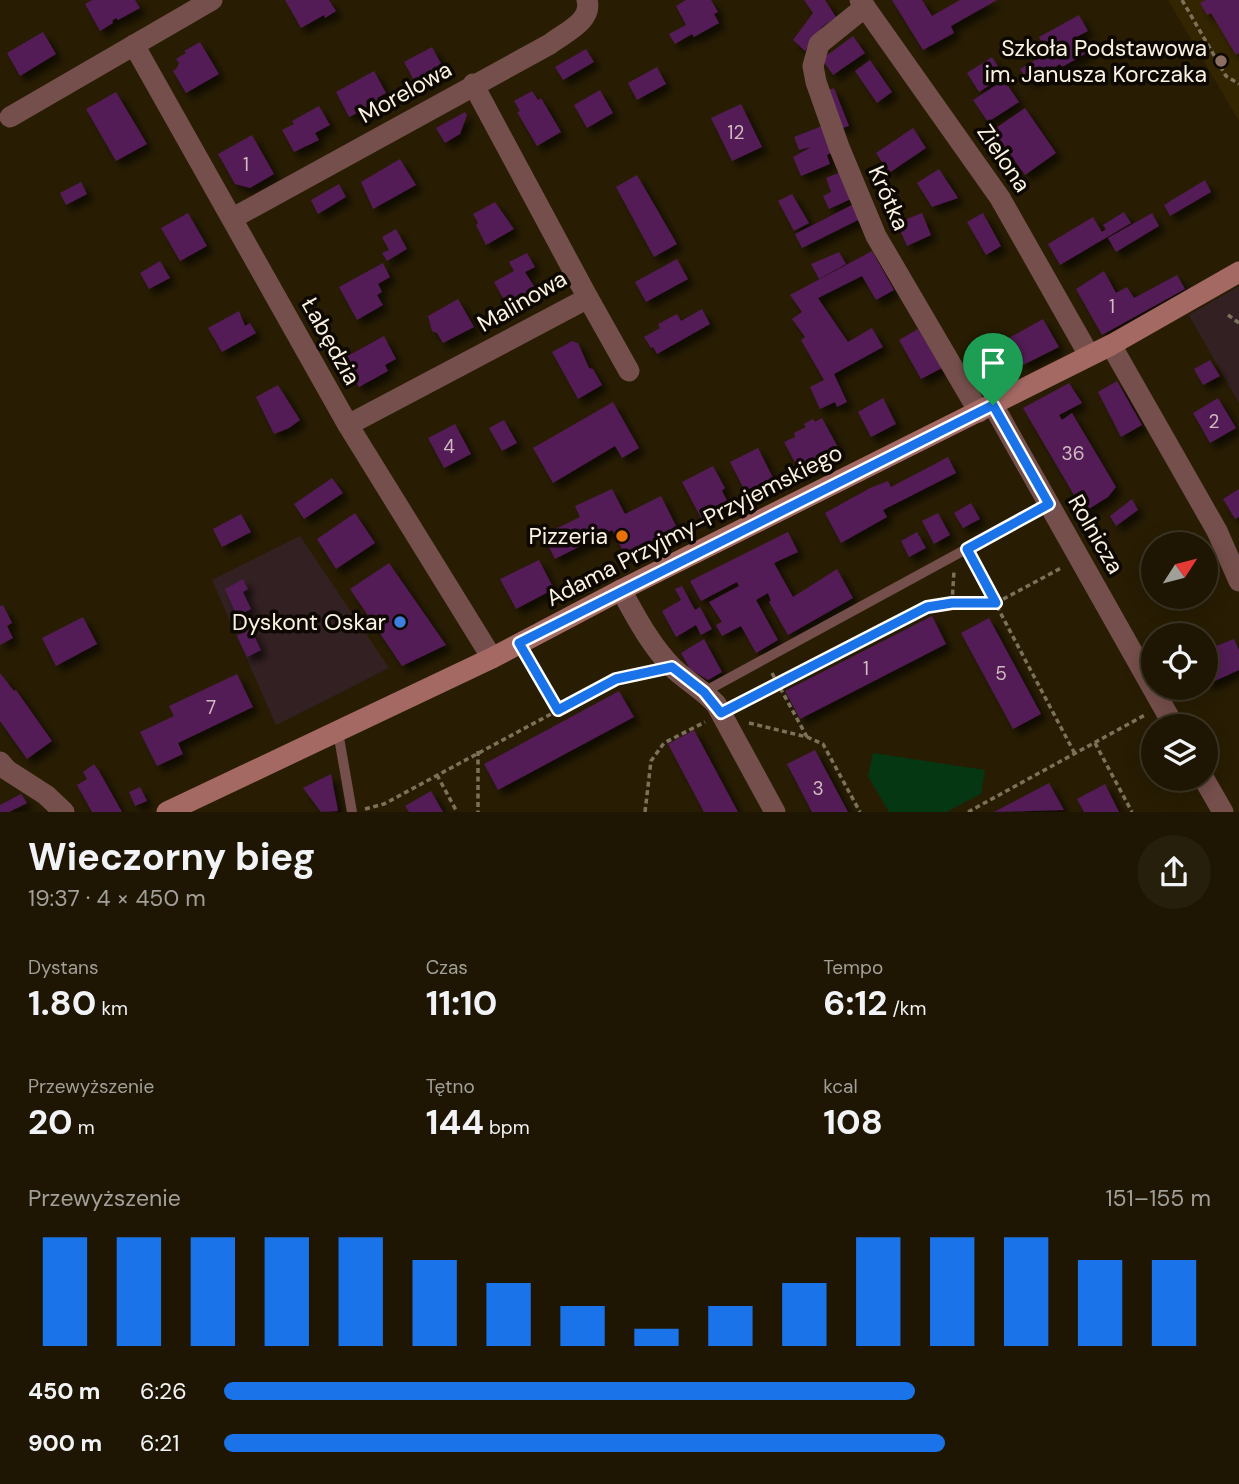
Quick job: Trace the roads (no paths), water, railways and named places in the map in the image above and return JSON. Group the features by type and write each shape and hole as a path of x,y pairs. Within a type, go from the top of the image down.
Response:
{"street":[{"path":"10,117 212,0"},
{"name":"Morelowa","path":"233,218 550,44 583,20 589,6 587,0"},
{"name":"Zielona","path":"862,4 1000,198 1089,355"},
{"name":"Krótka","path":"862,4 819,44 813,66 816,82 839,148 876,236 986,408"},
{"name":"Łabędzia","path":"134,45 348,425 492,658"},
{"name":"Malinowa","path":"348,425 588,298 473,84"},
{"name":"Adama Przyjmy-Przyjemskiego","path":"167,812 492,658 621,590 1111,345 1239,272"},
{"path":"588,298 629,371"},
{"path":"1111,345 1217,531 1239,581"},
{"name":"Rolnicza","path":"986,408 1049,504 1167,714"},
{"path":"621,590 639,624 672,667 716,706 775,812"},
{"path":"0,762 7,770 46,795 64,812"},
{"path":"1211,791 1223,812"}],"lane":[{"path":"716,706 764,659 1049,504"},
{"path":"338,732 357,811"}],"place":[{"name":"Szkoła Podstawowa im. Janusza Korczaka","path":"1221,61"},
{"name":"Pizzeria","path":"622,536"},
{"name":"Dyskont Oskar","path":"400,622"}]}
